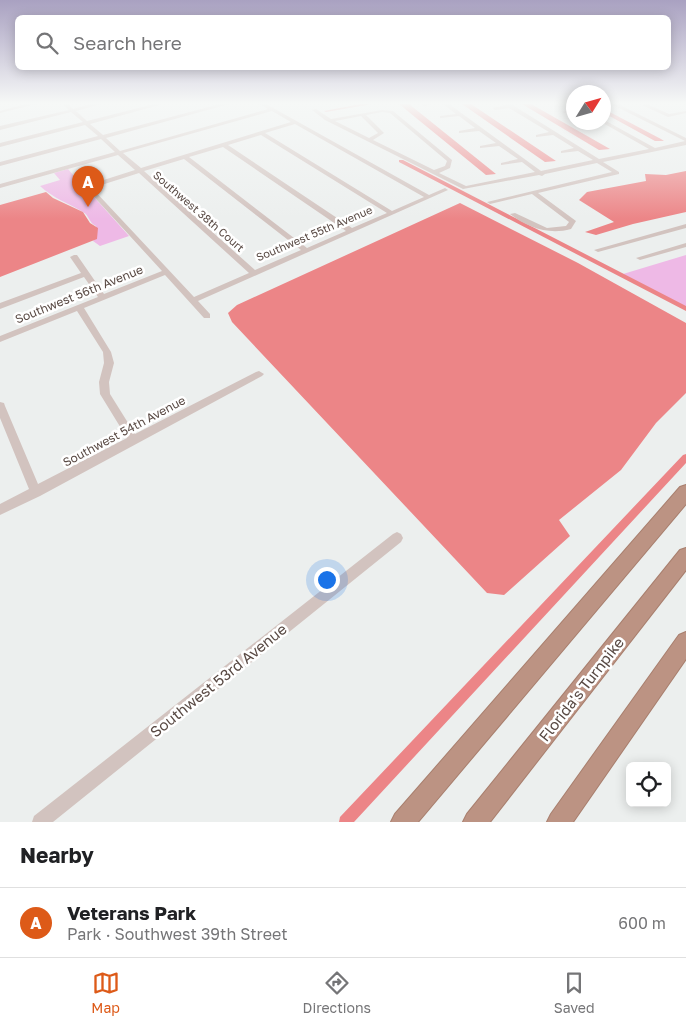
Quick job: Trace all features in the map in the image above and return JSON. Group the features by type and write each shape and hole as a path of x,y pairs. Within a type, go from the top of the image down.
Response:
{"highway":[{"path":"403,822 686,492"},
{"name":"Florida's Turnpike","path":"475,822 686,556"},
{"path":"559,822 686,642"}],"street":[{"path":"0,164 82,142"},
{"name":"Southwest 38th Court","path":"108,142 253,272"},
{"path":"1,183 154,142"},
{"path":"207,316 89,188 90,186 137,170 229,142"},
{"path":"276,142 390,213"},
{"path":"329,142 429,197"},
{"path":"374,142 465,188 684,142"},
{"path":"427,142 450,161 448,167 432,173"},
{"path":"490,202 617,173 568,142"},
{"path":"641,142 654,149"},
{"path":"223,144 350,230"},
{"path":"482,147 500,144 541,173"},
{"path":"563,152 580,149"},
{"path":"184,156 305,250"},
{"path":"503,164 523,160"},
{"name":"Southwest 55th Avenue","path":"193,300 253,272 445,190"},
{"path":"514,214 548,231 554,232 569,228 572,221 534,193"},
{"path":"598,250 686,226"},
{"path":"640,258 686,245"},
{"path":"74,257 103,298"},
{"name":"Southwest 56th Avenue","path":"0,339 167,272"},
{"path":"0,306 86,274"},
{"path":"79,307 107,352 109,363 104,382 105,394 133,440"},
{"name":"Southwest 54th Avenue","path":"0,510 259,374"},
{"path":"0,407 36,492"},
{"name":"Southwest 53rd Avenue","path":"40,822 397,538"}],"shaded area":[{"path":"446,142 457,142 496,174 486,175"},
{"path":"517,142 528,142 556,161 545,162"},
{"path":"586,142 598,142 610,149 599,150"},
{"path":"68,169 74,176 77,175 86,185 85,187 129,236 100,246 93,241 97,236 96,226 85,214 40,186 60,180 54,173"},
{"path":"686,171 686,212 596,235 585,232 614,222 579,200 587,192 646,181 645,174 666,175"},
{"path":"46,192 53,198 83,212 90,223 98,228 97,239 0,277 0,205"},
{"path":"460,203 578,263 686,323 686,393 656,423 621,470 559,520 570,536 504,595 487,593 232,322 228,313 237,305"},
{"path":"686,255 686,307 623,274"}],"waterway":[{"path":"401,161 686,309"},
{"path":"345,822 686,457"}],"place":[{"name":"Veterans Park","path":"88,207"}]}
